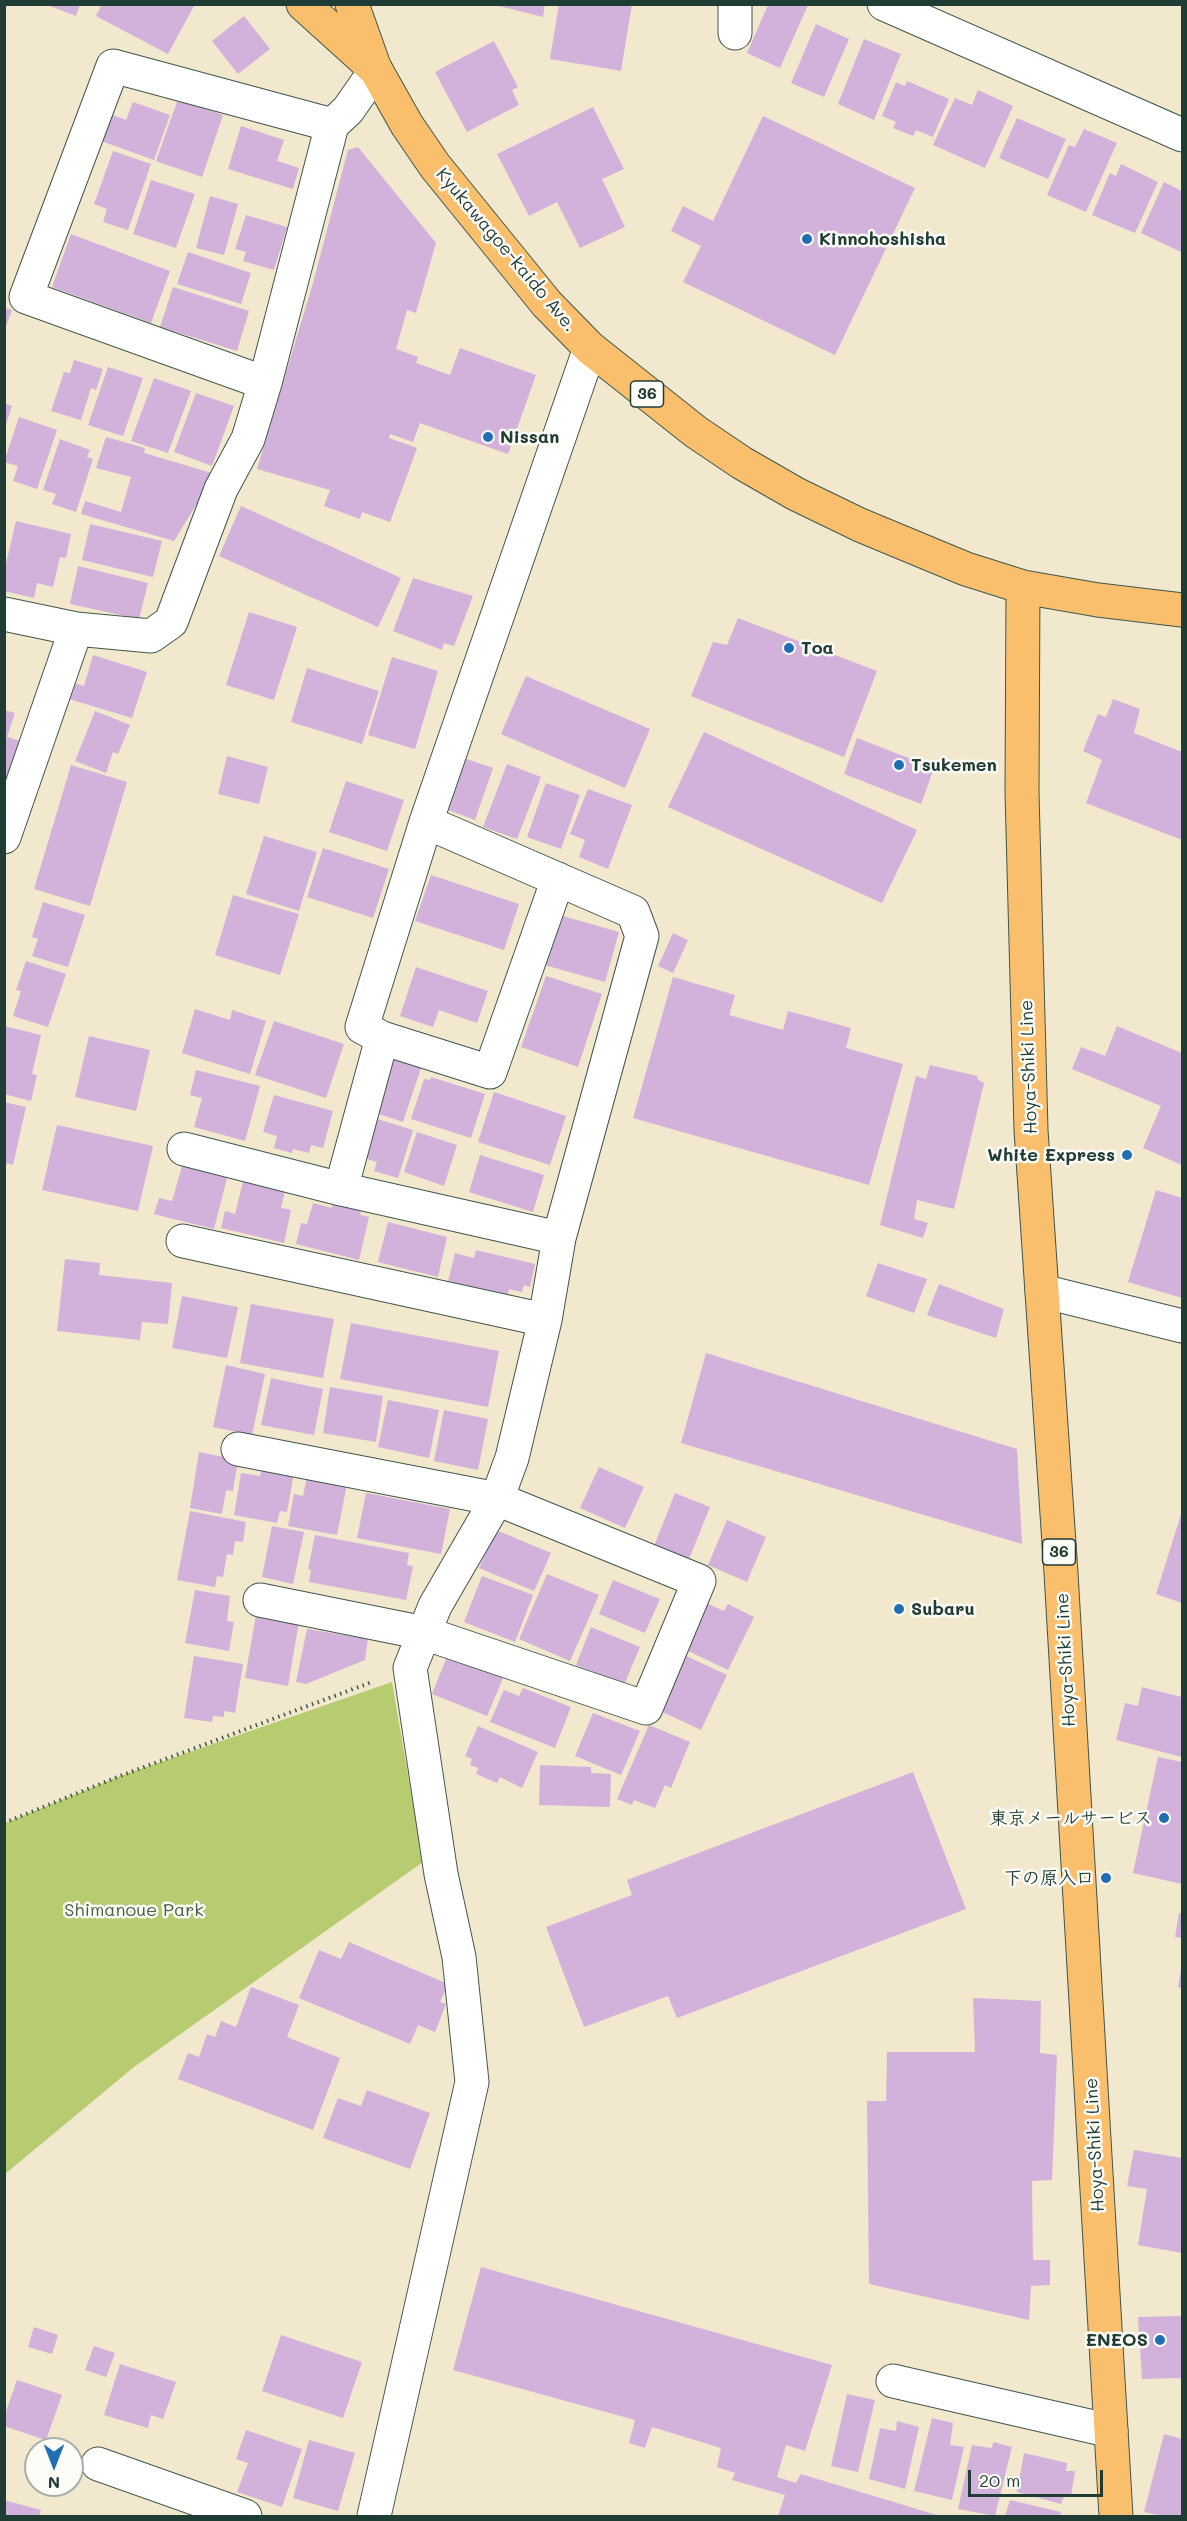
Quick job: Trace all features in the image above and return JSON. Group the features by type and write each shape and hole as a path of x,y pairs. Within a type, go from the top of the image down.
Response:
{"main road":[{"name":"Kyukawagoe-kaido Ave.","path":"303,4 376,70 407,125 459,198 548,304 590,348 696,432 742,463 796,494 860,525 955,565 1023,586 1098,600 1182,610"},
{"name":"36","path":"352,4 376,70"},
{"name":"Hoya-Shiki Line","path":"1023,586 1022,793 1025,973 1032,1130 1116,2517"}],"street":[{"path":"884,4 1182,135"},
{"path":"265,383 26,297 113,66 332,125"},
{"path":"4,614 76,629 151,636 171,622 221,489 248,439 265,383 332,125 348,110 376,70"},
{"path":"558,879 490,1072 382,1038 362,1026 426,822 590,348"},
{"path":"4,837 76,629"},
{"path":"374,2517 472,2082 459,1957 441,1874 410,1668 435,1606 497,1499 512,1458 545,1320 559,1238 642,936 633,912 426,822"},
{"path":"341,1189 382,1038"},
{"path":"184,1149 341,1189 559,1238"},
{"path":"183,1240 545,1320"},
{"path":"1042,1291 1182,1326"},
{"path":"238,1449 497,1499 699,1581 646,1708 424,1633 260,1600"},
{"path":"892,2381 1111,2431"},
{"path":"98,2464 245,2517"}],"path":[{"path":"4,1823 120,1776 410,1668"}],"green space":[{"name":"Shimanoue Park","path":"392,1682 423,1862 134,2067 5,2174 5,1823 120,1776"}],"building":[{"path":"45,4 80,4 76,16"},
{"path":"102,4 195,4 168,54 96,16"},
{"path":"491,4 545,4 543,17"},
{"path":"559,4 632,4 621,71 550,59"},
{"path":"768,5 808,5 780,68 747,53"},
{"path":"244,16 270,49 238,74 212,41"},
{"path":"816,24 849,39 824,97 791,83"},
{"path":"864,39 901,54 874,120 838,104"},
{"path":"494,41 518,87 512,90 519,105 467,132 435,72"},
{"path":"907,81 949,99 933,137 916,130 913,136 893,128 896,122 882,116 896,82 905,86"},
{"path":"978,90 1013,106 985,168 933,145 955,98 972,105"},
{"path":"178,99 223,115 202,177 156,161"},
{"path":"133,102 170,115 154,160 101,141 111,114 126,120"},
{"path":"593,107 624,169 602,179 625,227 580,248 557,202 529,216 497,154"},
{"path":"763,116 915,188 835,355 683,282 701,246 671,231 683,206 713,221"},
{"path":"1017,118 1066,139 1048,179 999,158"},
{"path":"241,126 284,140 277,161 299,168 293,189 228,169"},
{"path":"1084,129 1117,143 1086,212 1047,195 1069,145 1075,147"},
{"path":"358,147 436,243 416,313 407,310 396,349 418,357 416,363 450,375 460,348 536,375 508,454 420,423 413,442 390,434 389,438 417,448 390,522 362,512 360,519 324,506 330,490 257,469 313,283 348,150"},
{"path":"113,151 151,164 128,230 103,222 107,209 94,204"},
{"path":"1121,164 1158,182 1135,233 1092,215 1110,173 1116,176"},
{"path":"151,180 195,194 176,248 133,234"},
{"path":"1164,182 1182,191 1181,252 1141,233"},
{"path":"210,196 238,204 224,255 196,248"},
{"path":"246,215 287,227 274,270 243,261 246,252 235,249"},
{"path":"71,234 170,271 151,323 52,287"},
{"path":"188,252 251,273 241,304 177,284"},
{"path":"173,287 249,311 237,351 160,327"},
{"path":"4,308 12,310 5,329 4,329"},
{"path":"74,360 103,369 96,390 91,388 81,420 51,411 64,372 70,373"},
{"path":"108,367 143,378 123,436 88,425"},
{"path":"154,378 191,391 168,453 131,441"},
{"path":"196,393 234,406 212,466 174,452"},
{"path":"4,403 12,406 5,427 4,427"},
{"path":"19,417 57,430 37,489 13,481 18,466 4,462"},
{"path":"106,437 145,448 144,453 215,474 174,541 81,514 85,501 121,512 131,477 96,468"},
{"path":"60,439 90,450 87,457 93,459 76,512 52,504 56,494 43,490"},
{"path":"241,506 401,578 378,627 219,556"},
{"path":"16,521 71,534 66,558 60,557 53,587 37,583 34,598 4,591 4,572"},
{"path":"90,524 162,541 153,577 82,560"},
{"path":"78,566 148,583 139,619 70,604"},
{"path":"413,578 473,596 454,646 444,643 442,650 393,631"},
{"path":"249,612 297,627 274,700 226,685"},
{"path":"738,618 877,671 844,757 691,696 713,642 727,645"},
{"path":"93,655 147,672 132,718 69,699 74,683 84,686"},
{"path":"392,657 438,671 415,749 368,735"},
{"path":"307,668 379,691 362,744 291,722"},
{"path":"526,676 650,729 625,788 501,734"},
{"path":"1113,699 1140,709 1134,733 1182,752 1182,840 1086,803 1102,760 1083,751 1098,714 1106,717"},
{"path":"4,710 15,713 7,737 21,741 4,789"},
{"path":"95,711 130,725 118,754 113,752 106,773 75,761"},
{"path":"704,732 917,830 882,903 668,807"},
{"path":"857,738 934,768 921,804 844,774"},
{"path":"227,756 268,767 259,804 218,794"},
{"path":"458,756 493,768 475,820 440,807"},
{"path":"507,764 541,777 517,839 483,827"},
{"path":"71,765 127,782 90,906 34,889"},
{"path":"346,781 404,800 387,851 329,832"},
{"path":"546,783 580,795 561,849 527,837"},
{"path":"588,789 632,805 608,869 579,857 585,840 570,834"},
{"path":"264,836 317,852 299,911 246,894"},
{"path":"323,848 389,869 373,918 307,897"},
{"path":"431,875 519,904 504,950 415,921"},
{"path":"233,895 299,914 280,975 215,955"},
{"path":"43,902 85,915 68,967 32,956 38,939 32,937"},
{"path":"556,914 619,932 605,982 541,964"},
{"path":"673,933 688,940 673,973 658,966"},
{"path":"26,961 66,974 48,1027 13,1016 21,991 16,990"},
{"path":"416,967 488,991 477,1023 439,1010 433,1027 400,1016"},
{"path":"546,976 602,994 578,1067 521,1047"},
{"path":"673,977 735,995 729,1015 783,1030 788,1011 851,1028 846,1048 903,1064 869,1185 633,1118"},
{"path":"195,1009 230,1020 232,1010 266,1021 250,1074 182,1053"},
{"path":"274,1021 344,1044 326,1098 255,1075"},
{"path":"4,1026 41,1035 32,1074 37,1075 31,1101 4,1094"},
{"path":"1117,1026 1182,1053 1182,1165 1143,1148 1161,1106 1072,1069 1081,1047 1105,1056"},
{"path":"89,1036 150,1050 136,1111 75,1097"},
{"path":"394,1059 421,1068 403,1122 376,1113"},
{"path":"930,1065 977,1076 978,1080 984,1083 954,1209 917,1200 914,1219 928,1223 923,1238 880,1225 916,1076 926,1079"},
{"path":"196,1070 260,1086 245,1141 194,1127 202,1098 190,1095"},
{"path":"431,1077 485,1094 471,1138 411,1119 424,1079 430,1080"},
{"path":"494,1092 566,1116 550,1165 478,1142"},
{"path":"274,1095 333,1111 323,1148 311,1145 309,1153 293,1149 292,1153 274,1148 277,1136 263,1132"},
{"path":"4,1102 26,1107 13,1165 7,1163 5,1169"},
{"path":"377,1119 413,1130 398,1178 374,1171 377,1162 364,1158"},
{"path":"57,1125 153,1146 138,1211 42,1190"},
{"path":"417,1132 457,1145 444,1186 404,1172"},
{"path":"480,1155 544,1175 533,1212 469,1192"},
{"path":"182,1166 227,1178 214,1229 154,1214 159,1198 172,1201"},
{"path":"244,1178 286,1187 281,1208 291,1210 284,1243 221,1228 225,1211 235,1214"},
{"path":"1156,1190 1182,1198 1182,1298 1128,1282"},
{"path":"333,1200 362,1207 360,1215 369,1217 359,1260 296,1244 301,1223 307,1224 313,1203 332,1208"},
{"path":"388,1222 447,1237 438,1277 378,1262"},
{"path":"476,1250 535,1264 530,1287 524,1285 522,1292 509,1289 508,1295 448,1282 455,1253 474,1258"},
{"path":"65,1259 100,1263 99,1275 172,1283 168,1324 142,1322 140,1340 57,1331"},
{"path":"878,1263 927,1279 914,1313 866,1296"},
{"path":"939,1284 1004,1309 996,1338 927,1315"},
{"path":"182,1296 238,1307 227,1358 172,1348"},
{"path":"251,1304 334,1319 323,1378 240,1363"},
{"path":"351,1323 499,1351 488,1407 340,1379"},
{"path":"706,1353 1017,1449 1022,1544 681,1443"},
{"path":"226,1365 265,1374 252,1435 213,1427"},
{"path":"271,1378 323,1389 314,1435 261,1425"},
{"path":"330,1387 383,1396 376,1442 323,1433"},
{"path":"388,1400 439,1410 429,1458 378,1447"},
{"path":"444,1410 488,1419 478,1470 434,1461"},
{"path":"199,1452 238,1460 233,1491 226,1490 222,1514 190,1508"},
{"path":"263,1461 295,1467 287,1512 280,1511 277,1523 234,1515 241,1473 260,1476"},
{"path":"599,1467 644,1487 625,1528 580,1508"},
{"path":"308,1472 348,1479 337,1535 288,1526 294,1494 303,1496"},
{"path":"366,1493 450,1509 441,1554 357,1538"},
{"path":"675,1493 710,1507 689,1559 654,1546"},
{"path":"190,1511 246,1522 243,1542 235,1541 233,1555 227,1554 223,1577 217,1576 215,1587 177,1580"},
{"path":"1182,1511 1182,1603 1156,1594"},
{"path":"727,1520 766,1537 747,1582 708,1565"},
{"path":"272,1526 304,1532 293,1584 262,1577"},
{"path":"496,1530 551,1553 534,1591 479,1568"},
{"path":"315,1535 409,1553 407,1565 413,1566 406,1600 309,1582 311,1570 308,1569"},
{"path":"547,1574 599,1595 570,1661 519,1639"},
{"path":"482,1576 533,1595 515,1642 464,1622"},
{"path":"613,1580 660,1599 645,1633 599,1614"},
{"path":"195,1590 230,1596 227,1621 234,1622 229,1651 185,1643"},
{"path":"704,1602 724,1611 728,1604 754,1617 728,1670 682,1648"},
{"path":"256,1615 299,1622 288,1686 245,1678"},
{"path":"591,1627 640,1647 624,1685 576,1665"},
{"path":"307,1629 368,1639 365,1660 306,1684 296,1682"},
{"path":"680,1653 727,1675 701,1730 654,1708"},
{"path":"448,1654 504,1676 487,1716 432,1694"},
{"path":"194,1656 243,1664 235,1713 224,1711 224,1717 213,1716 212,1722 184,1718"},
{"path":"1142,1687 1182,1697 1182,1757 1116,1740 1125,1703 1138,1706"},
{"path":"523,1688 571,1707 555,1748 490,1722 504,1690 519,1696"},
{"path":"593,1713 640,1731 621,1775 575,1756"},
{"path":"649,1725 690,1742 671,1788 665,1785 655,1808 634,1800 632,1805 617,1799"},
{"path":"478,1726 538,1752 522,1788 500,1777 497,1783 476,1774 478,1768 470,1765 472,1759 465,1756"},
{"name":"東京メールサービス","path":"1158,1757 1182,1762 1182,1884 1133,1873"},
{"path":"540,1765 591,1767 591,1773 611,1774 610,1807 539,1805"},
{"path":"913,1772 966,1909 677,2018 668,1996 584,2027 546,1927 632,1895 627,1880"},
{"path":"1179,1913 1182,1914 1182,1938 1175,1937"},
{"path":"349,1942 448,1984 440,2002 446,2004 435,2032 418,2025 410,2044 299,1998 319,1950 341,1959"},
{"path":"1182,1969 1182,1988 1178,1987"},
{"path":"251,1987 299,2005 287,2037 340,2058 313,2130 178,2079 188,2053 199,2057 207,2034 215,2037 221,2021 236,2027"},
{"path":"973,1998 1041,2001 1040,2053 1057,2055 1052,2180 1032,2181 1033,2260 1050,2260 1050,2285 1031,2286 1029,2320 869,2284 867,2101 886,2101 887,2052 975,2052"},
{"path":"367,2090 430,2113 410,2169 323,2138 338,2098 361,2106"},
{"path":"1134,2150 1182,2158 1182,2253 1138,2245 1147,2189 1127,2186"},
{"path":"481,2267 832,2365 805,2451 786,2445 777,2477 796,2483 801,2474 940,2516 778,2516 785,2495 732,2480 735,2473 717,2467 721,2448 652,2427 645,2448 629,2443 635,2420 453,2370"},
{"path":"1182,2316 1182,2378 1142,2379 1138,2317"},
{"path":"34,2327 58,2335 52,2354 28,2347"},
{"path":"281,2335 362,2362 343,2418 262,2391"},
{"path":"94,2346 115,2353 106,2377 85,2370"},
{"path":"120,2364 176,2382 163,2419 151,2415 148,2428 104,2415"},
{"path":"17,2380 62,2395 47,2437 37,2437 4,2426 4,2417"},
{"path":"847,2394 875,2400 858,2472 831,2466"},
{"path":"932,2418 953,2423 950,2445 964,2447 952,2500 914,2491"},
{"path":"897,2421 919,2427 905,2489 869,2479 880,2428 896,2431"},
{"path":"246,2430 302,2449 282,2507 237,2492 248,2463 236,2459"},
{"path":"1164,2434 1182,2439 1182,2516 1163,2516 1144,2512"},
{"path":"309,2440 355,2453 338,2511 293,2498"},
{"path":"994,2442 1012,2447 995,2516 958,2509 972,2445 991,2448"},
{"path":"1024,2453 1067,2463 1066,2471 1075,2471 1071,2496 1065,2495 1061,2504 1017,2492"},
{"path":"4,2500 41,2510 39,2516 4,2516"},
{"path":"1010,2500 1061,2512 1060,2516 1005,2516"}],"place":[{"name":"Kinnohoshisha","path":"807,239"},
{"name":"Nissan","path":"488,437"},
{"name":"Toa","path":"789,648"},
{"name":"Tsukemen","path":"899,765"},
{"name":"White Express","path":"1127,1155"},
{"name":"Subaru","path":"899,1609"},
{"name":"東京メールサービス","path":"1164,1818"},
{"name":"下の原入口","path":"1106,1878"},
{"name":"ENEOS","path":"1160,2340"}]}
